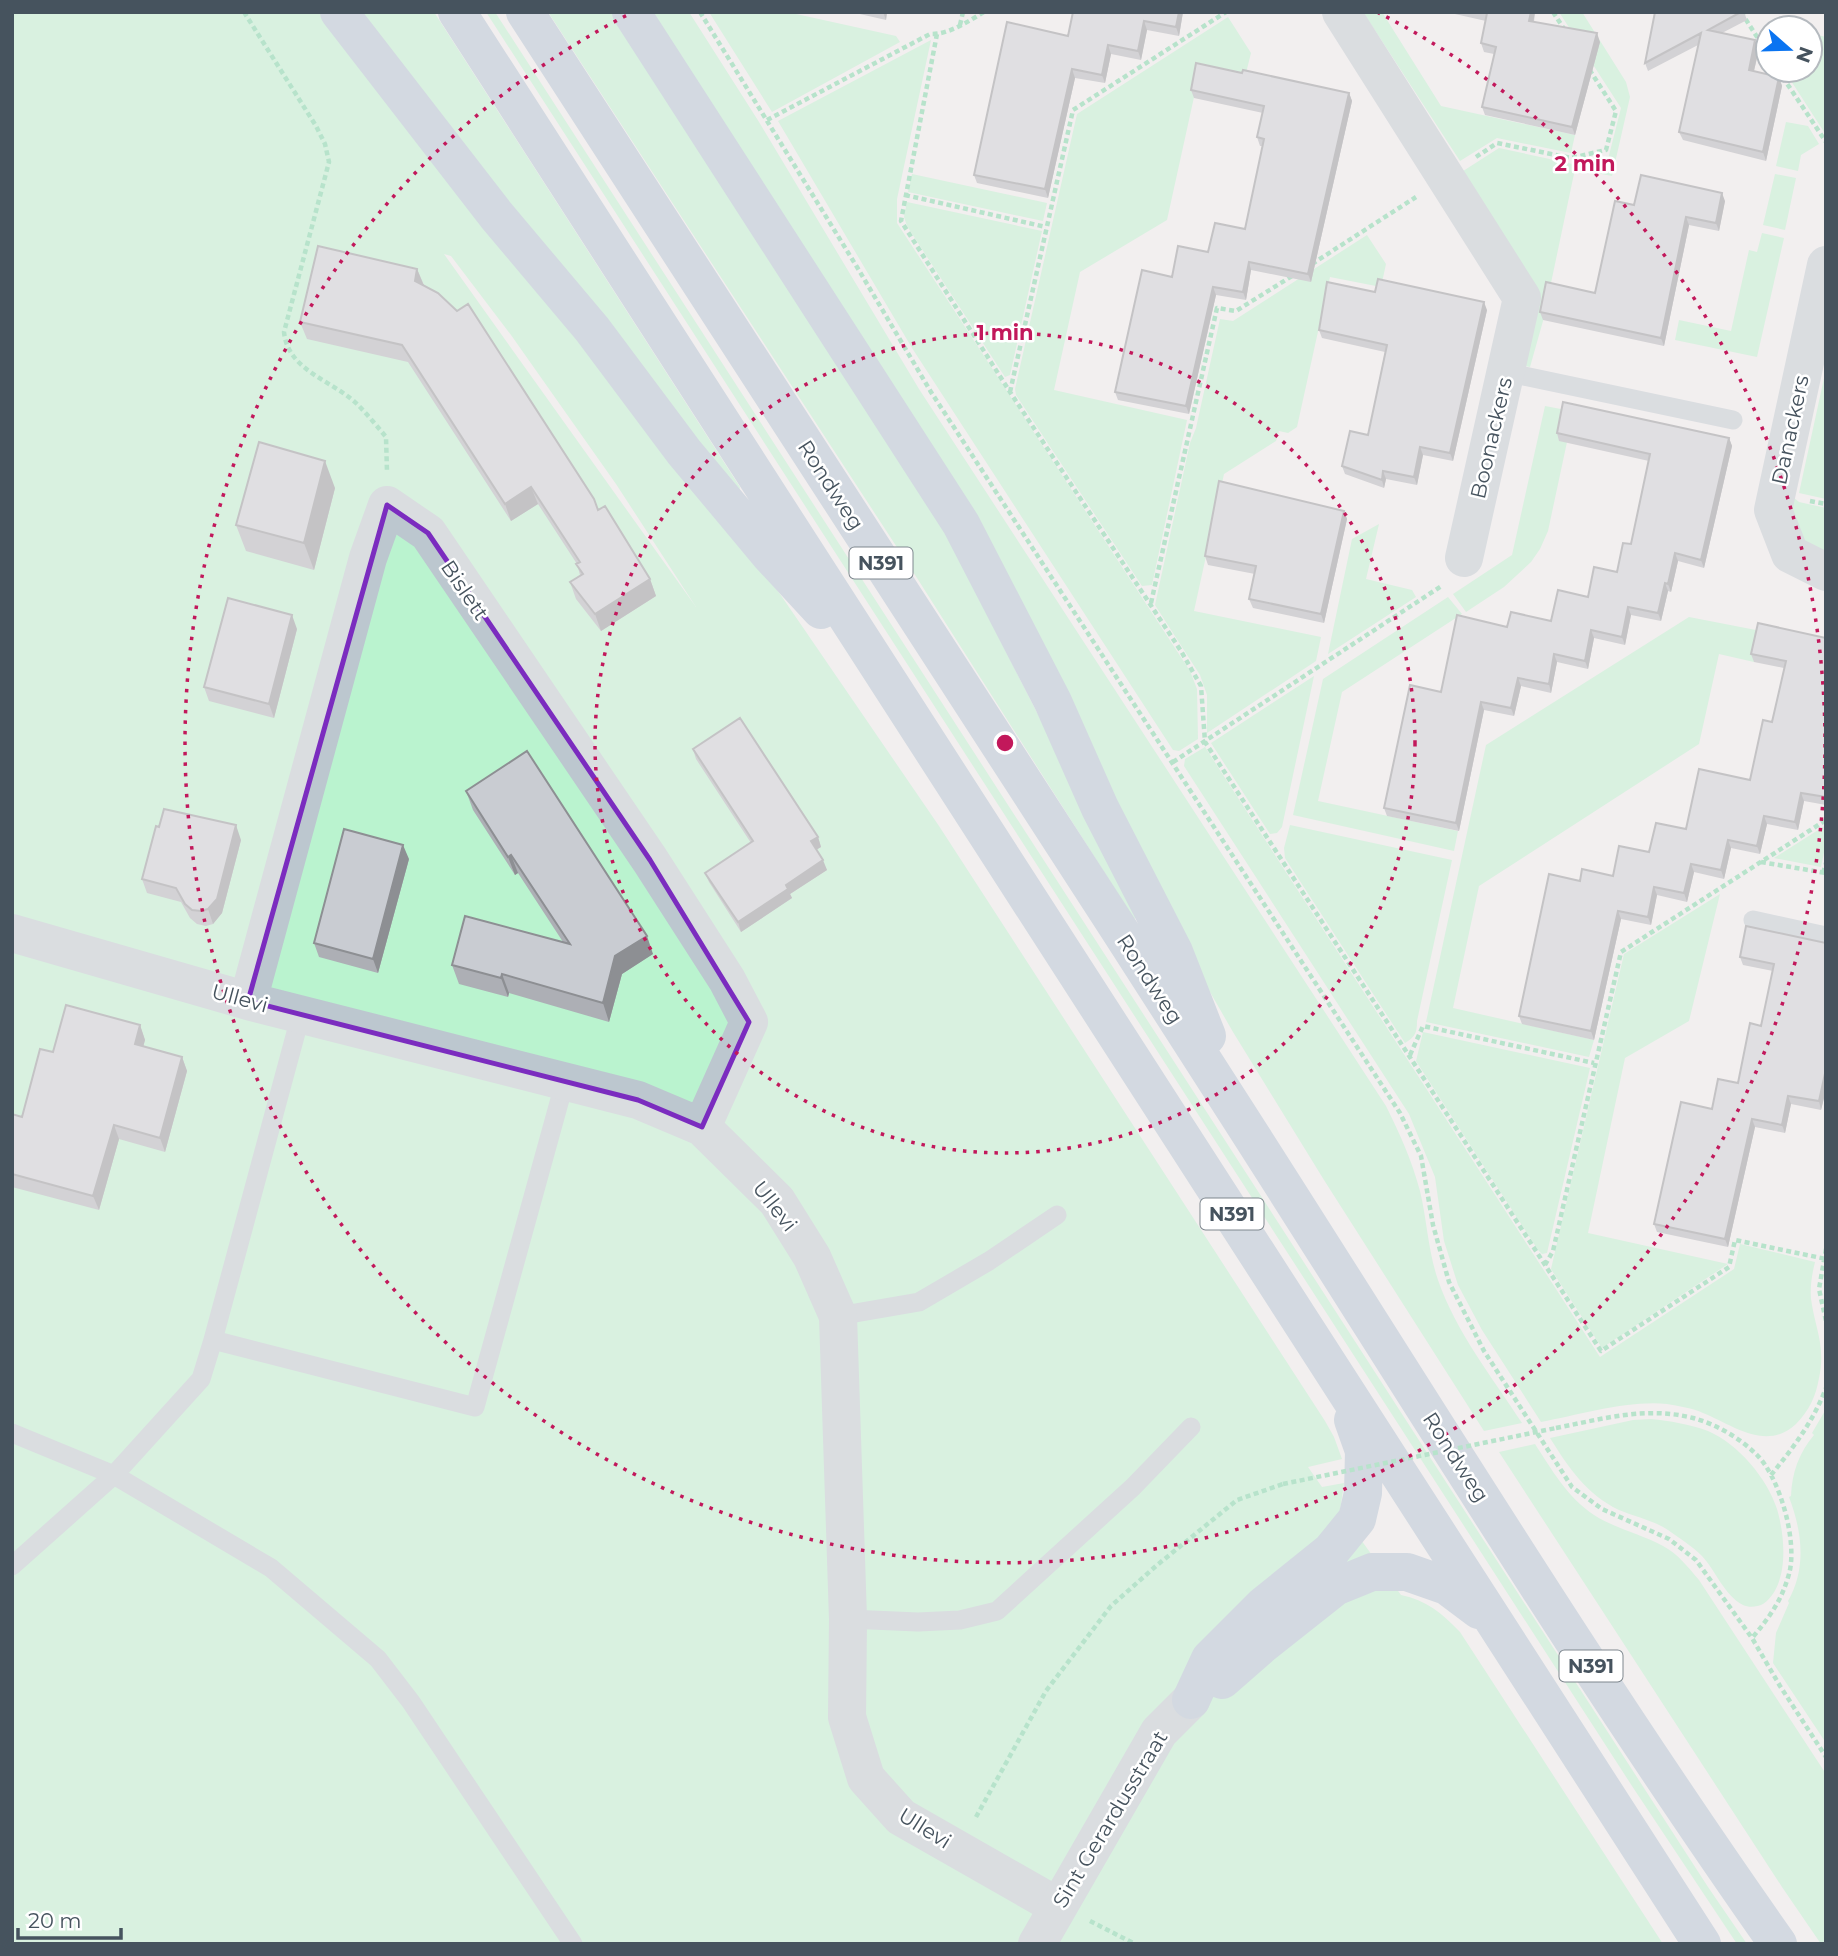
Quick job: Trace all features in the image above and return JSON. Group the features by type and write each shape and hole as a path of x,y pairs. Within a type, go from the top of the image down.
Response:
{"main road":[{"name":"N391","path":"339,12 496,215 592,329 684,452 770,555 889,683"},
{"name":"N391","path":"457,12 1702,1944"},
{"name":"Rondweg","path":"525,12 1237,1113 1471,1481 1712,1851 1778,1944"},
{"name":"N391","path":"631,12 961,524 1053,702 1100,808 1174,952 1237,1113"},
{"path":"1191,1700 1210,1659 1264,1605 1331,1551 1357,1519 1363,1493 1364,1451 1341,1387"},
{"path":"1191,1700 1230,1675 1263,1644 1335,1587 1371,1572 1407,1572 1447,1586 1495,1622"}],"street":[{"name":"Boonackers","path":"1341,12 1522,298 1464,558"},
{"name":"Danackers","path":"1826,265 1773,510 1790,554 1826,572"},
{"path":"248,1001 368,558 387,505"},
{"name":"Bislett","path":"387,505 428,533 650,860 726,980 749,1022 702,1127"},
{"name":"Ullevi","path":"12,933 248,1001 638,1100 702,1127 776,1201 813,1257 838,1316 848,1619 847,1717 866,1778 901,1817 1057,1906"},
{"name":"Sint Gerardusstraat","path":"1037,1944 1159,1732 1191,1700"}],"lane":[{"path":"1506,372 1733,419"},
{"path":"1753,920 1826,936"},
{"path":"12,1566 114,1475 201,1380 301,1014"},
{"path":"212,1339 475,1406 565,1080"},
{"path":"838,1316 919,1302 989,1261 1057,1215"},
{"path":"848,1619 928,1622 960,1620 997,1611 1133,1487 1191,1427"},
{"path":"12,1433 114,1475 271,1568 378,1660 411,1702 573,1944"}],"path":[{"path":"244,12 316,126 325,144 329,162 284,332 285,343 294,358 355,402 386,437 387,505"},
{"path":"700,12 931,392 1400,1113 1421,1156 1433,1225 1449,1282 1484,1351 1572,1487 1602,1509 1669,1539 1696,1560 1752,1638 1826,1757"},
{"path":"960,25 963,12"},
{"path":"767,120 930,34 960,25 984,12"},
{"path":"1010,392 1073,110 1226,12"},
{"path":"1553,12 1567,34"},
{"path":"1741,12 1754,32"},
{"path":"937,34 901,220 909,236 1151,603 1201,686 1205,742 1601,1351 1730,1267 1735,1240 1825,1259"},
{"path":"1306,268 1497,144 1571,158 1606,150 1616,111 1588,67"},
{"path":"1788,84 1826,142"},
{"path":"905,195 1046,227"},
{"path":"1151,603 1217,308 1236,311 1294,275"},
{"path":"1173,762 1458,574 1464,558"},
{"path":"1545,1265 1553,1251 1621,951 1826,820"},
{"path":"1759,862 1825,873 1826,863"},
{"path":"1410,1055 1423,1026 1594,1063"},
{"path":"1826,1249 1819,1289 1826,1321"},
{"path":"1770,1475 1800,1440 1826,1388"},
{"path":"959,1849 1046,1691 1111,1606 1237,1500 1283,1484 1629,1413 1685,1416 1709,1424 1739,1440 1758,1456 1770,1475 1784,1509 1792,1541 1790,1573 1774,1613 1752,1638"},
{"path":"1057,1906 1135,1944"}],"highlighted area":[{"path":"387,505 428,533 650,860 749,1022 702,1127 638,1100 248,1001"}],"green space":[{"path":"12,12 326,12 780,594 939,826 1325,1421 1342,1459 1308,1467 1322,1487 1344,1483 1340,1511 1401,1595 1433,1608 1460,1632 1663,1944 12,1944","holes":["444,254 451,256 511,335 616,484 696,607"]},
{"path":"354,12 434,12 740,487 739,493"},
{"path":"486,12 495,12 1747,1944 1737,1944 1632,1786"},
{"path":"548,12 620,12 910,463 1140,915 1134,919 917,578"},
{"path":"647,12 689,12 759,122 919,389 1386,1106 1417,1180 1432,1258 1454,1318 1522,1423 1484,1431 1324,1180 1233,1032"},
{"path":"709,12 787,12 896,36 900,42 772,112"},
{"path":"1363,12 1382,12 1441,106 1575,135 1571,153 1497,138 1460,161"},
{"path":"1559,12 1582,12 1626,82 1630,97 1612,176 1575,169 1543,321 1530,367 1525,366 1460,173 1499,148 1605,171 1621,108"},
{"path":"1228,17 1251,53 1245,77 1196,88 1167,220 1080,272 1054,390 1187,420 1152,585 1142,586 1016,395 1015,389 1077,114"},
{"path":"1824,36 1826,37 1826,135 1793,84 1824,84"},
{"path":"931,40 897,199 897,223 1190,671 1197,689 1198,739 1179,751 1173,750 912,348 778,121"},
{"path":"1786,122 1808,126 1819,144 1801,155 1798,171 1776,166"},
{"path":"912,174 1047,203 1043,221 908,192"},
{"path":"1775,174 1796,178 1785,230 1763,225"},
{"path":"907,202 1042,231 1010,375 1005,377 907,226 904,217"},
{"path":"1762,233 1784,238 1757,357 1675,340 1679,320 1731,331 1749,250 1757,252"},
{"path":"1367,235 1386,264 1381,287 1330,277 1297,427 1288,433 1279,431 1276,441 1224,474 1194,611 1321,637 1316,661 1207,733 1207,695 1200,675 1155,605 1220,319 1233,321"},
{"path":"1826,369 1826,499 1799,493"},
{"path":"1545,406 1566,410 1567,442 1548,531 1531,562 1504,587 1466,612 1453,594 1512,555"},
{"path":"1789,494 1799,502 1826,508 1826,559 1812,551 1786,516"},
{"path":"1379,524 1366,579 1412,590 1416,597 1328,654 1352,539"},
{"path":"1448,597 1462,614 1342,692 1318,801 1458,831 1454,851 1293,815 1323,679"},
{"path":"1689,617 1761,631 1754,662 1719,654 1699,744 1479,886 1453,1008 1594,1040 1589,1057 1426,1022 1486,745"},
{"path":"1314,676 1282,827 1277,833 1270,834 1211,743"},
{"path":"1205,747 1600,1357 1734,1269 1740,1244 1815,1262 1811,1299 1821,1347 1821,1367 1814,1397 1796,1424 1785,1432 1761,1436 1750,1434 1695,1410 1652,1403 1620,1406 1541,1422 1482,1330 1458,1285 1444,1241 1435,1177 1409,1114 1184,766 1185,759"},
{"path":"1290,825 1452,860 1416,1032 1405,1043 1285,858 1284,848"},
{"path":"1826,825 1826,843 1821,867 1774,858"},
{"path":"1720,894 1689,1021 1625,1058 1588,1233 1728,1264 1602,1348 1551,1269 1624,954"},
{"path":"1423,1032 1590,1068 1547,1253 1542,1254 1538,1250 1416,1061"},
{"path":"1826,1409 1826,1743 1773,1663 1776,1633 1789,1603 1800,1563 1797,1523 1789,1497 1797,1463"},
{"path":"1651,1419 1708,1431 1730,1444 1759,1474 1777,1509 1783,1546 1778,1585 1772,1596 1763,1604 1748,1607 1736,1601 1707,1562 1690,1545 1650,1521 1607,1504 1571,1470 1550,1438 1633,1420"},
{"path":"1535,1444 1561,1482 1584,1508 1611,1524 1663,1546 1687,1566 1699,1580 1826,1774 1826,1944 1821,1944 1782,1887 1499,1452"}],"building":[{"path":"1073,12 1179,12 1176,27 1144,21 1138,51 1108,45 1102,75 1072,69 1045,189 974,175 1007,22 1068,36"},
{"path":"1482,12 1531,12 1529,21 1597,33 1572,127 1482,107 1496,47 1481,43 1487,13"},
{"path":"1655,12 1741,12 1708,30 1754,40 1749,70 1754,71 1754,84 1778,84 1763,152 1679,132 1701,33 1645,63"},
{"path":"1196,63 1242,73 1243,70 1349,93 1308,274 1249,262 1243,292 1213,287 1186,406 1115,392 1142,270 1172,277 1178,246 1208,252 1215,223 1245,229 1264,139 1257,137 1264,106 1191,90"},
{"path":"1641,175 1722,193 1716,223 1686,217 1661,338 1540,312 1546,282 1595,293 1615,201 1634,205"},
{"path":"318,246 417,269 415,281 438,293 457,311 468,304 594,499 598,510 605,506 650,579 595,614 570,582 583,574 576,564 580,562 531,487 505,504 402,345 300,322"},
{"path":"1378,279 1484,302 1450,453 1420,447 1414,477 1383,471 1382,480 1342,466 1350,431 1368,435 1387,345 1319,330 1327,282 1375,292"},
{"path":"1563,402 1729,438 1701,560 1675,553 1658,613 1628,607 1622,637 1591,630 1585,661 1554,654 1549,684 1518,678 1511,708 1481,702 1456,823 1384,808 1410,685 1441,692 1457,615 1507,627 1511,612 1551,621 1558,590 1588,597 1594,567 1617,572 1623,543 1631,544 1650,454 1557,433"},
{"path":"259,442 325,461 304,543 236,525"},
{"path":"1219,481 1344,511 1321,614 1249,599 1256,566 1205,556"},
{"path":"228,598 292,615 269,704 204,687"},
{"path":"1758,623 1826,638 1826,797 1801,793 1795,822 1764,816 1757,846 1728,840 1721,870 1691,864 1684,893 1654,887 1648,917 1618,911 1591,1031 1519,1016 1549,874 1580,881 1582,869 1613,876 1619,846 1649,852 1656,823 1686,829 1699,769 1750,780 1763,720 1772,722 1786,661 1751,654"},
{"path":"740,718 818,837 811,841 823,860 786,885 788,889 738,922 705,873 753,841 693,749"},
{"path":"527,751 647,936 615,956 603,1003 502,974 501,978 452,965 465,916 570,944 511,855 508,857 466,791"},
{"path":"164,809 236,825 217,899 208,909 192,910 185,904 176,888 142,879 156,826 159,827"},
{"path":"344,829 403,845 373,959 314,943"},
{"path":"1746,926 1826,943 1826,1069 1819,1101 1788,1096 1782,1125 1752,1119 1725,1239 1654,1224 1681,1102 1712,1109 1718,1079 1738,1083 1750,1023 1761,1026 1774,964 1740,957"},
{"path":"66,1005 140,1025 135,1044 182,1057 160,1138 114,1125 93,1196 12,1174 12,1114 22,1117 40,1049 53,1052"}]}
